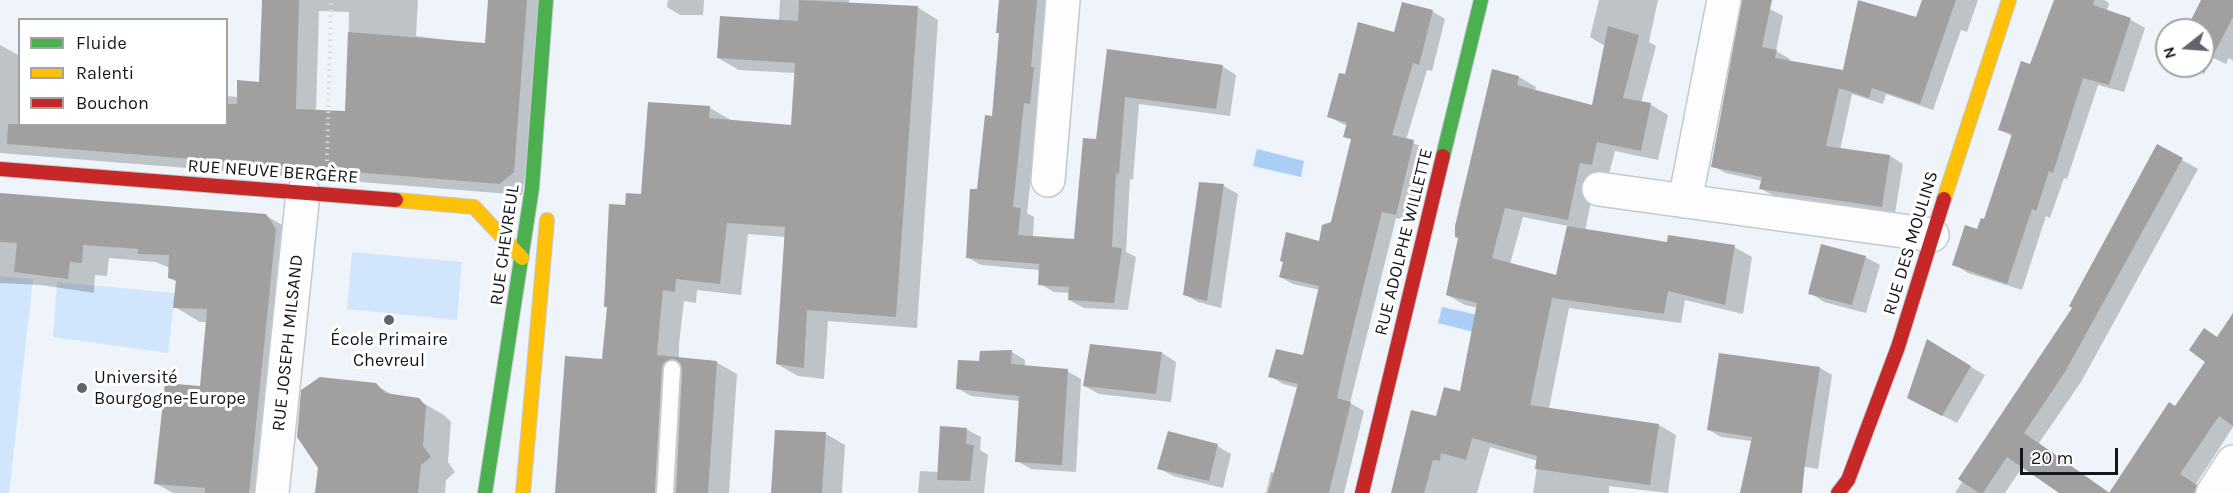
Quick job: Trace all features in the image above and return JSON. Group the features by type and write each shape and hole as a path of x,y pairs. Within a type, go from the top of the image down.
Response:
{"street":[{"name":"RUE CHEVREUL","path":"485,493 532,188 546,0"},
{"path":"1048,180 1063,0"},
{"name":"RUE ADOLPHE WILLETTE","path":"1362,493 1481,0"},
{"path":"1685,201 1724,0"},
{"name":"RUE DES MOULINS","path":"1838,493 1848,480 1898,347 2009,0"},
{"name":"RUE NEUVE BERGÈRE","path":"0,169 474,207 522,258"},
{"path":"1599,189 1932,236"},
{"name":"RUE JOSEPH MILSAND","path":"272,493 314,193"},
{"name":"RUE CHEVREUL","path":"523,493 549,201"},
{"path":"2213,493 2233,462"}],"lane":[{"path":"665,493 672,369"}],"path":[{"path":"314,193 332,0"}],"shaded area":[{"path":"352,252 462,262 457,320 347,309"},
{"path":"0,276 33,279 9,493 0,493"},
{"path":"57,282 175,293 168,353 53,337"}],"water":[{"path":"1257,149 1304,161 1301,177 1253,166"},
{"path":"1442,307 1478,315 1474,332 1438,323"}],"building":[{"path":"262,0 299,0 296,109 345,111 348,32 485,43 488,0 527,0 514,172 500,184 7,144 8,124 18,124 18,126 228,126 228,104 237,104 237,80 259,82"},
{"path":"799,0 918,6 896,317 807,310 804,368 776,364 785,227 727,223 720,284 676,279 675,292 663,290 657,355 717,361 708,493 676,493 682,370 678,361 672,359 664,363 662,368 655,493 555,493 565,356 602,359 607,307 604,307 609,204 625,205 626,193 641,194 648,102 710,106 709,118 791,125 795,63 717,58 720,16 798,21"},
{"path":"999,0 1037,0 1030,104 1024,103 1013,207 1021,208 1018,235 1074,239 1083,138 1096,139 1107,49 1223,65 1216,109 1125,97 1119,174 1116,173 1112,247 1122,248 1114,303 1068,300 1069,287 1038,285 1039,264 966,258 970,189 977,189 985,115 992,116 999,33 996,33"},
{"path":"1742,0 1772,0 1762,47 1777,50 1775,58 1843,70 1826,146 1890,155 1882,207 1759,189 1762,177 1711,167"},
{"path":"1858,0 1916,17 1922,0 1956,0 1920,104 1872,88 1869,98 1839,88"},
{"path":"2054,0 2094,0 2093,5 2131,18 2109,85 2083,78 2053,173 2049,171 2036,211 2032,209 2007,284 1952,265 1965,225 1977,229 1981,218 1984,219 2012,134 1998,130 2021,61 2030,64"},
{"path":"2201,0 2233,0 2233,17 2215,52 2215,18 2192,18"},
{"path":"1402,2 1433,10 1419,65 1413,63 1392,135 1414,140 1396,215 1382,212 1345,361 1337,398 1351,402 1329,493 1268,493 1298,384 1268,377 1276,349 1303,355 1319,286 1279,277 1286,232 1319,241 1322,225 1331,222 1351,139 1343,137 1347,123 1327,117 1339,73 1345,74 1358,22 1394,32"},
{"path":"1608,26 1639,35 1623,98 1651,103 1641,151 1597,142 1592,165 1580,163 1568,220 1505,208 1492,258 1556,275 1567,226 1667,242 1668,235 1735,245 1725,305 1668,291 1664,314 1552,298 1530,405 1659,424 1650,485 1535,469 1537,456 1472,438 1466,460 1441,453 1440,461 1433,460 1424,493 1391,493 1411,410 1436,416 1444,387 1460,391 1477,303 1446,295 1458,238 1455,237 1455,226 1492,69 1519,76 1517,85 1592,105"},
{"path":"2157,144 2183,158 2065,372 2024,433 2109,493 2059,493 2007,457 1983,493 1979,493 1958,479 2072,308 2069,306"},
{"path":"1199,182 1224,184 1207,301 1183,295"},
{"path":"0,193 266,214 276,229 249,493 205,493 205,488 154,484 165,383 200,386 207,309 173,308 176,280 168,278 169,255 138,254 138,249 83,245 82,263 70,262 68,279 14,272 17,243 0,242"},
{"path":"1821,244 1866,256 1852,305 1808,294"},
{"path":"2233,313 2233,426 2219,416 2180,474 2197,485 2194,493 2109,493 2169,402 2175,406 2205,362 2189,350 2204,328 2217,337"},
{"path":"1927,339 1971,366 1942,416 1907,398"},
{"path":"1090,344 1162,352 1156,394 1083,386"},
{"path":"1012,350 1011,364 1068,369 1062,465 1015,462 1019,396 956,389 958,360 979,361 980,351"},
{"path":"1719,353 1820,367 1802,493 1740,493 1752,437 1707,430"},
{"path":"320,377 376,383 385,393 419,398 426,406 423,446 431,457 421,465 418,493 315,493 318,468 297,437 301,390"},
{"path":"940,426 967,428 966,444 974,445 970,481 937,480"},
{"path":"775,430 826,432 822,493 771,493"},
{"path":"1168,431 1218,444 1209,481 1157,469"}],"traffic: fast":[{"path":"485,493 532,188 546,0"},
{"path":"1443,156 1481,0"}],"traffic: slow":[{"path":"1944,199 2009,0"},
{"path":"396,200 474,207 522,258"},
{"path":"523,493 547,220"}],"traffic: jam":[{"path":"1362,493 1443,156"},
{"path":"0,169 396,200"},
{"path":"1838,493 1848,480 1898,347 1944,199"}],"place":[{"name":"École Primaire Chevreul","path":"389,320"},
{"name":"Université Bourgogne-Europe","path":"82,388"}]}
